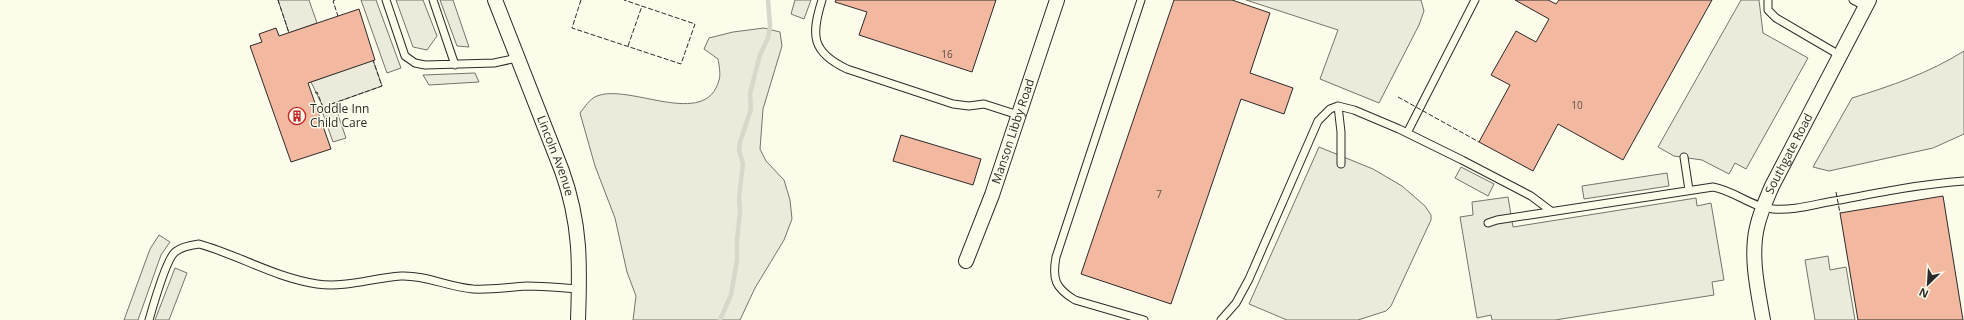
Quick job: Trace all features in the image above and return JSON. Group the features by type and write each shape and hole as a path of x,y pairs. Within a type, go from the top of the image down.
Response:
{"street":[{"name":"Lincoln Avenue","path":"495,0 562,171 570,196 578,237 578,320"},
{"name":"Manson Libby Road","path":"966,261 992,195 1057,0"},
{"name":"Southgate Road","path":"1763,320 1755,251 1757,228 1763,207 1772,186 1868,3"}],"lane":[{"path":"386,0 402,47 409,60 425,66 494,63 517,58"},
{"path":"433,0 456,65"},
{"path":"822,0 815,23 815,31 822,51 831,61 847,69 953,104 969,106 984,104 1018,115"},
{"path":"1141,0 1056,257 1053,274 1058,284 1066,294 1075,300 1144,320"},
{"path":"1407,133 1475,0"},
{"path":"1768,0 1768,10 1776,18 1841,56"},
{"path":"1853,0 1868,3"},
{"path":"1338,106 1341,132 1341,164"},
{"path":"1221,320 1236,303 1249,279 1318,121 1330,109 1338,106 1354,110 1407,133 1530,196 1551,211"},
{"path":"1684,157 1689,190"},
{"path":"1488,223 1492,221 1551,211 1689,190 1713,188 1724,189 1763,207 1782,209 1812,206 1924,185 1964,181"},
{"path":"148,320 167,266 174,253 191,244 198,244 270,272 299,281 331,286 402,276 427,278 456,287 474,289 529,286 579,289"}],"shaded area":[{"path":"278,0 309,0 317,23 289,33"},
{"path":"361,0 376,0 401,68 387,73"},
{"path":"396,0 423,0 437,36 427,50 413,47"},
{"path":"440,0 453,0 469,47 457,46"},
{"path":"795,0 811,0 804,19 791,14"},
{"path":"1246,0 1421,0 1424,11 1419,25 1379,103 1320,79 1338,30"},
{"path":"1741,0 1759,0 1763,33 1808,58 1746,169 1735,163 1729,174 1702,160 1674,156 1658,147"},
{"path":"764,28 780,32 782,46 763,109 760,149 766,161 784,180 790,200 792,219 784,240 755,288 740,320 633,320 636,296 627,272 615,218 595,166 580,113 587,103 594,97 611,94 628,95 683,104 699,102 711,95 720,78 718,59 704,49 709,38 733,32"},
{"path":"1964,51 1964,134 1933,148 1829,171 1813,167 1852,98 1910,78 1951,59"},
{"path":"373,60 382,86 323,107 311,82"},
{"path":"475,73 479,82 429,85 423,75"},
{"path":"335,106 346,138 333,142 322,111"},
{"path":"1319,147 1373,169 1402,186 1425,206 1431,215 1431,220 1391,306 1386,311 1358,320 1287,320 1249,304"},
{"path":"1461,167 1494,184 1488,196 1455,178"},
{"path":"1667,173 1669,186 1584,199 1582,186"},
{"path":"1508,197 1513,227 1696,198 1697,206 1711,203 1724,280 1712,282 1714,295 1555,320 1492,320 1491,315 1477,318 1460,217 1473,215 1472,202"},
{"path":"159,235 170,242 161,255 138,320 124,320 150,249"},
{"path":"1828,256 1830,270 1846,267 1855,320 1815,320 1805,260"},
{"path":"175,268 187,273 169,320 155,320"}],"building":[{"path":"836,0 996,0 972,72 859,35 867,12 835,2"},
{"path":"1174,0 1232,0 1270,13 1250,73 1293,88 1284,114 1241,99 1171,304 1081,274"},
{"path":"1515,0 1548,0 1556,4 1559,0 1712,0 1623,160 1558,124 1533,171 1479,142 1510,85 1491,75 1516,31 1536,42 1549,19"},
{"name":"Toddle Inn Child Care","path":"359,9 375,60 308,83 331,149 291,162 250,46 262,42 259,34 276,28 279,36"},
{"path":"901,135 981,159 973,185 893,161"},
{"path":"1943,196 1963,320 1858,320 1840,213"}],"waterway":[{"path":"720,320 731,295 737,260 737,239 740,212 739,197 743,164 739,150 740,142 751,109 750,94 755,74 760,55 768,38 770,26 768,0"}],"fence":[{"path":"278,0 289,33"},
{"path":"335,0 333,1 338,16"},
{"path":"581,0 572,28 681,64 695,24 624,0"},
{"path":"628,46 642,6"},
{"path":"315,93 317,92 323,107 382,86 373,60"},
{"path":"1398,97 1479,142"},
{"path":"1836,192 1840,213"}],"place":[{"name":"Toddle Inn Child Care","path":"297,116"}]}
